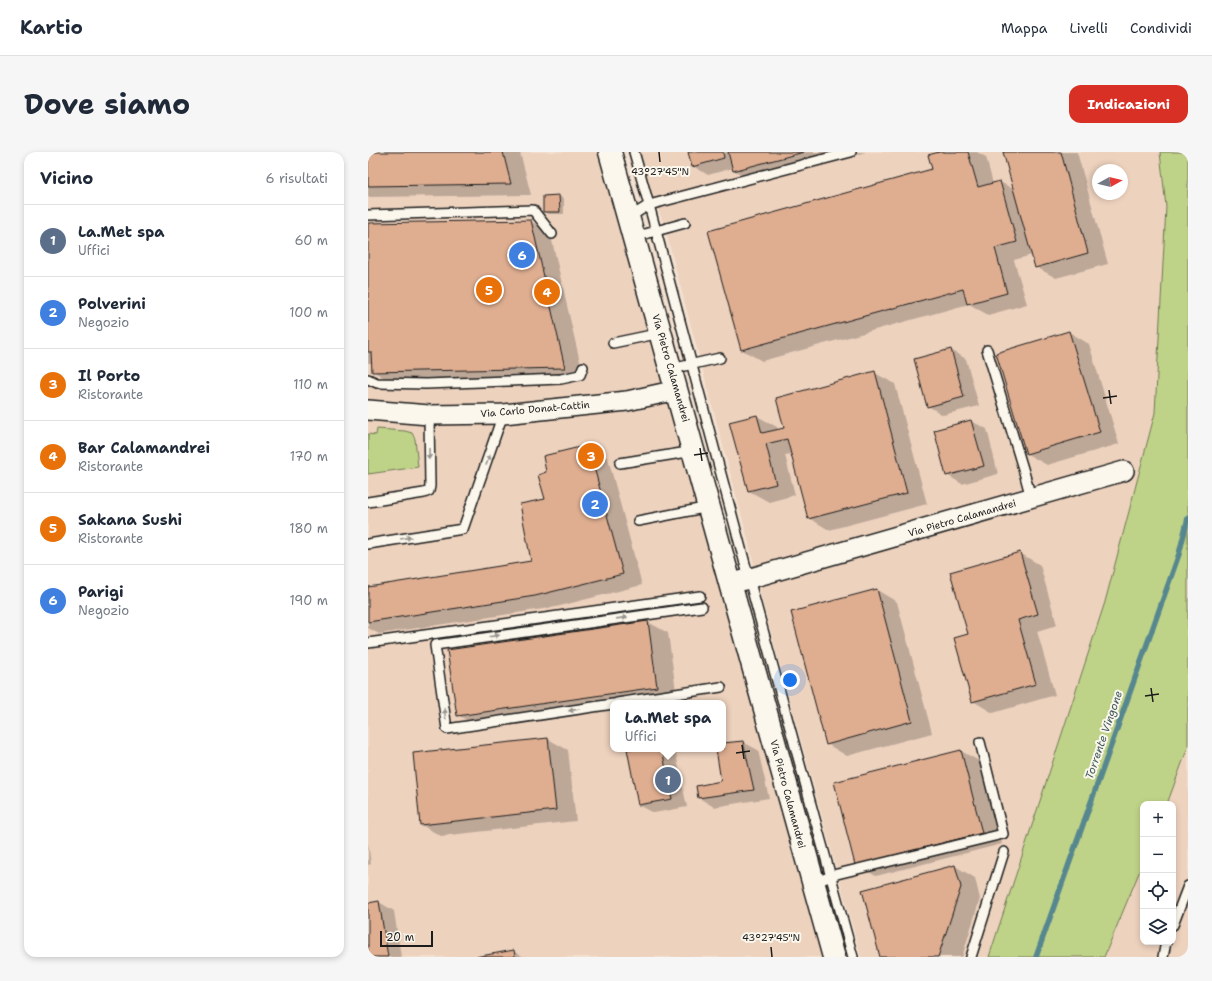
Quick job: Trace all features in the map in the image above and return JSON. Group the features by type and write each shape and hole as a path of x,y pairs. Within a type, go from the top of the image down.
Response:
{"main road":[{"name":"Via Pietro Calamandrei","path":"615,153 631,227 661,333 682,367 677,390 709,507 740,582 822,880 834,957"}],"street":[{"name":"Via Carlo Donat-Cattin","path":"368,410 429,414 503,414 627,401 677,390"},
{"name":"Via Pietro Calamandrei","path":"740,582 1124,471"}],"lane":[{"path":"634,152 656,231 682,367 740,582"},
{"path":"631,227 650,205 850,152"},
{"path":"368,215 533,210 552,234"},
{"path":"631,227 656,231 685,223"},
{"path":"613,343 661,333"},
{"path":"987,350 1024,472 1030,498"},
{"path":"682,367 720,358"},
{"path":"368,379 377,383 426,384 561,379 580,375 583,367"},
{"path":"368,502 429,491 429,414"},
{"path":"368,544 463,529 503,414"},
{"path":"620,463 694,451"},
{"path":"638,521 709,507"},
{"path":"368,643 700,596"},
{"path":"610,704 447,729 435,645 702,607"},
{"path":"636,700 721,687"},
{"path":"853,957 822,880 1003,834 980,742"},
{"path":"971,957 1004,852"},
{"path":"1176,917 1188,886"},
{"path":"1162,957 1165,945"}],"shaded area":[{"path":"368,152 610,152 834,957 368,957"},
{"path":"639,152 1160,152 1166,207 1155,413 1105,602 989,957 861,957 762,600 750,547 663,221 647,183"},
{"path":"1188,747 1188,957 1104,957 1140,870 1140,945 1176,945 1176,801 1168,801"}],"green space":[{"path":"1160,152 1188,152 1188,747 1168,801 1140,801 1140,870 1104,957 989,957 1105,602 1155,413 1166,207"},
{"path":"377,429 412,433 415,439 418,467 368,474 368,434 376,435"}],"building":[{"path":"368,152 503,152 511,184 368,186"},
{"path":"688,152 723,152 724,158 692,167"},
{"path":"728,152 804,152 733,171"},
{"path":"939,152 968,152 978,187 1000,181 1017,242 995,248 1007,293 967,304 963,289 741,350 708,231 932,169 928,155"},
{"path":"1003,152 1061,152 1088,253 1035,268"},
{"path":"559,195 560,212 543,212 543,196"},
{"path":"531,220 565,368 372,372 371,352 368,352 368,223"},
{"path":"1069,331 1100,432 1026,454 996,353"},
{"path":"951,349 964,397 927,407 914,359"},
{"path":"875,371 907,493 808,519 787,439 766,444 776,484 748,491 729,422 757,415 762,433 784,428 776,398"},
{"path":"971,420 984,466 946,476 934,430"},
{"path":"588,445 623,574 535,596 368,622 368,587 531,561 520,504 545,499 538,475 546,472 543,456"},
{"path":"1020,552 1038,614 1018,620 1036,684 972,702 954,638 968,634 950,572"},
{"path":"877,589 912,721 826,745 791,612"},
{"path":"648,621 657,687 457,716 447,650"},
{"path":"548,738 556,810 420,825 413,753"},
{"path":"743,741 754,790 698,798 696,786 721,781 716,752 726,752 726,743"},
{"path":"961,750 982,833 855,865 834,782"},
{"path":"628,752 663,752 672,799 638,805"},
{"path":"955,865 961,887 938,957 880,957 862,890"},
{"path":"379,901 388,957 368,957 368,903"},
{"path":"514,950 515,957 475,957"}],"waterway":[{"name":"Torrente Vingone","path":"1036,957 1179,554 1188,518"}],"place":[{"name":"Parigi","path":"522,255"},
{"name":"Sakana Sushi","path":"489,290"},
{"name":"Bar Calamandrei","path":"547,292"},
{"name":"Il Porto","path":"591,456"},
{"name":"Polverini","path":"595,504"},
{"name":"La.Met spa","path":"668,780"}]}
